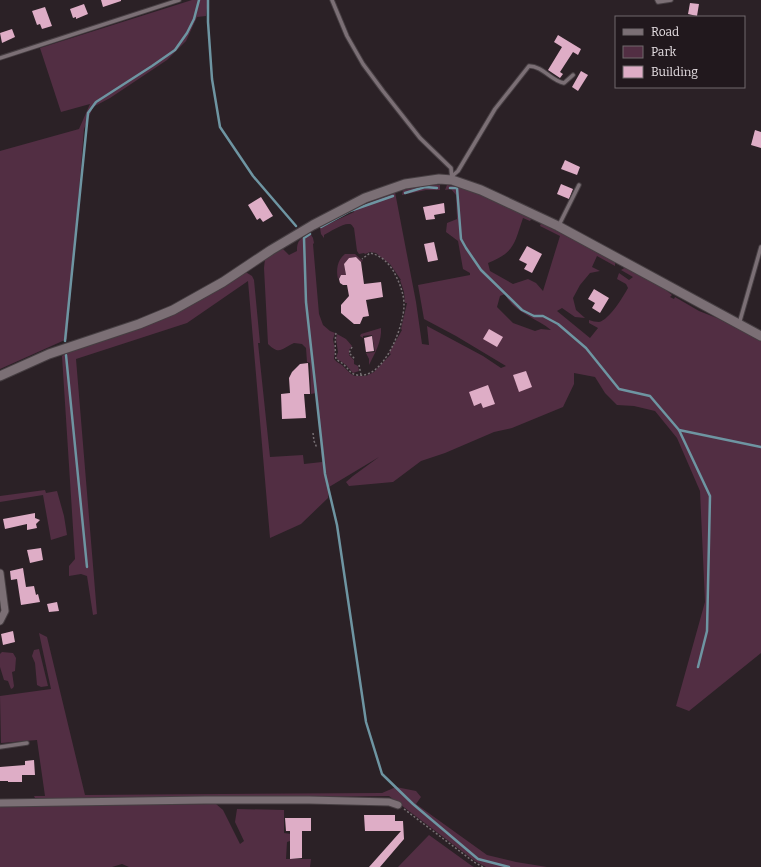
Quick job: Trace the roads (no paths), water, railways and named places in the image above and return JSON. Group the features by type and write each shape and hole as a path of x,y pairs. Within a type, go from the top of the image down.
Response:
{"street":[{"path":"0,376 49,354 139,324 173,310 223,282 312,225 366,198 405,184 452,178 558,226 761,336"},
{"path":"0,573 5,611 0,621"},
{"path":"0,803 309,800 388,802 398,805"}],"lane":[{"path":"0,58 179,0"},
{"path":"332,0 347,36 363,64 383,92 420,138 451,168 452,178"},
{"path":"657,0 658,2 671,0"},
{"path":"452,178 458,171 495,109 529,66 535,66 558,82 564,83 573,74"},
{"path":"558,226 579,185"},
{"path":"739,325 761,247"},
{"path":"0,747 27,743"}],"waterway":[{"path":"65,341 88,113 96,102 175,50 187,33 194,19 199,0"},
{"path":"208,0 212,79 220,127 253,176 296,226"},
{"path":"405,193 425,187 437,188"},
{"path":"450,188 457,188 461,239 466,248 481,270 522,310 534,316 543,316 558,324 586,348 619,389 650,396 679,430 761,447"},
{"path":"321,227 350,211 393,196"},
{"path":"310,234 304,238 306,302 325,474 337,525 366,722 382,774 413,804 478,859 509,867"},
{"path":"66,355 87,567"},
{"path":"679,430 710,496 707,631 698,667"}]}
